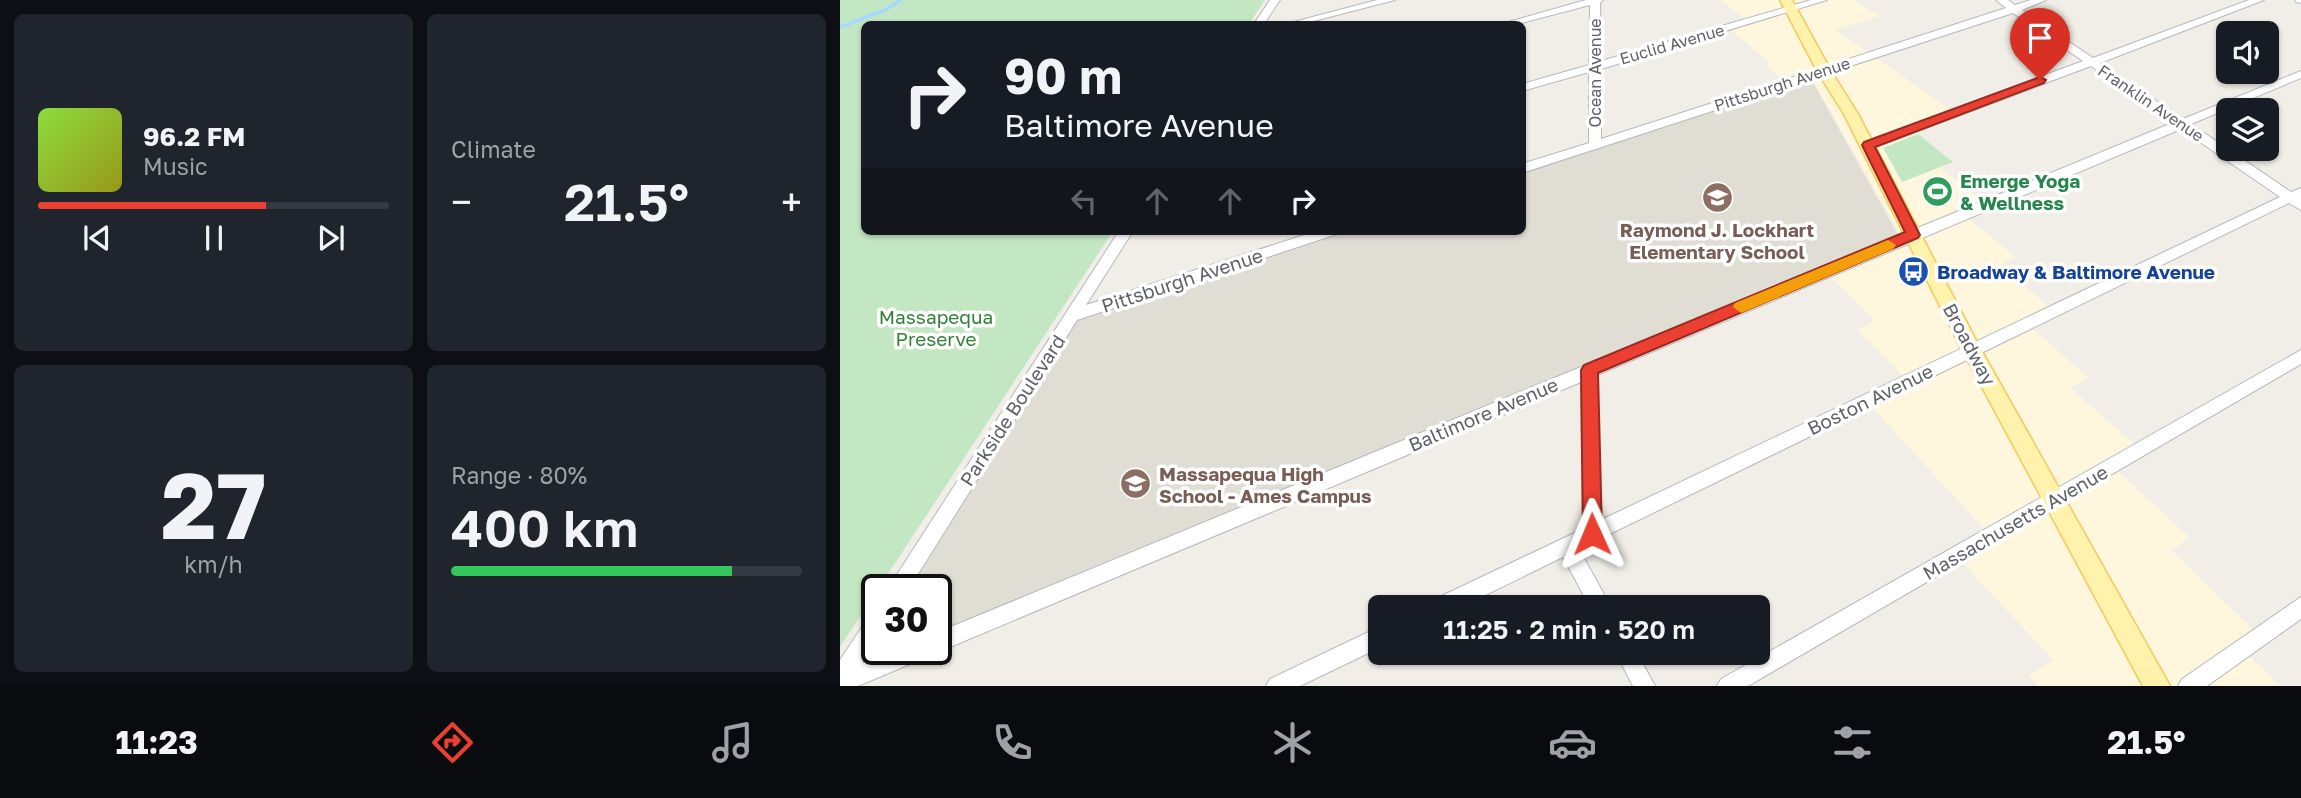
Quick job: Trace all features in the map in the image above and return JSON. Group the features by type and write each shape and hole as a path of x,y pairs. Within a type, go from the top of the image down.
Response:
{"main road":[{"name":"Broadway","path":"1789,4 1824,71 1868,145 1972,350 2157,686"}],"street":[{"path":"1261,21 1275,0"},
{"path":"1303,21 1390,0"},
{"path":"1517,21 1596,0"},
{"name":"Ocean Avenue","path":"1595,145 1596,0"},
{"name":"Euclid Avenue","path":"1526,87 1789,4 1822,0"},
{"name":"Franklin Avenue","path":"2001,0 2182,124 2297,198"},
{"name":"Pittsburgh Avenue","path":"1526,168 2041,0"},
{"path":"1868,145 2259,0"},
{"name":"Baltimore Avenue","path":"952,636 2301,74"},
{"name":"Boston Avenue","path":"1465,595 1972,350 2297,198"},
{"name":"Parkside Boulevard","path":"907,574 1123,235"},
{"name":"Pittsburgh Avenue","path":"1072,316 1320,235"},
{"name":"Massachusetts Avenue","path":"1728,686 2301,356"},
{"path":"1589,370 1592,534"},
{"path":"1567,546 1594,595"},
{"path":"2189,686 2301,607"},
{"path":"1277,686 1368,642"},
{"path":"840,681 861,648"},
{"path":"840,681 881,665"},
{"path":"1633,665 1644,686"}],"shaded area":[{"path":"1721,0 1855,0 1880,16 1836,30 1957,114 1914,131 1953,162 1940,168 1993,208 1969,219 2016,257 2000,265 2059,315 2032,328 2089,378 2070,388 2146,454 2117,470 2190,538 2171,550 2261,637 2242,649 2280,686 2037,686 2029,676 2053,660 1961,561 1994,540 1868,403 1912,385 1857,330 1875,321 1828,274 1901,236 1811,77 1787,84 1766,66 1771,64 1730,29 1749,23"},
{"name":"Massapequa High School - Ames Campus","path":"1811,79 1898,235 952,626 952,574 917,574 1075,317 1327,235 1526,235 1526,170"}],"green space":[{"name":"Massapequa Preserve","path":"840,0 1265,0 1251,21 861,21 861,235 1110,235 888,574 861,574 861,615 840,647"},
{"path":"1918,134 1953,162 1902,182 1883,148"}],"waterway":[{"path":"840,27 885,10 901,0"}],"slow traffic":[{"path":"1741,307 1888,245"}],"place":[{"name":"Emerge Yoga & Wellness","path":"1937,191"},
{"name":"Raymond J. Lockhart Elementary School","path":"1717,198"},
{"name":"Broadway & Baltimore Avenue","path":"1914,271"},
{"name":"Massapequa High School - Ames Campus","path":"1136,484"}],"route":[{"path":"1592,534 1589,370 1913,235 1868,145 2040,80"}]}
